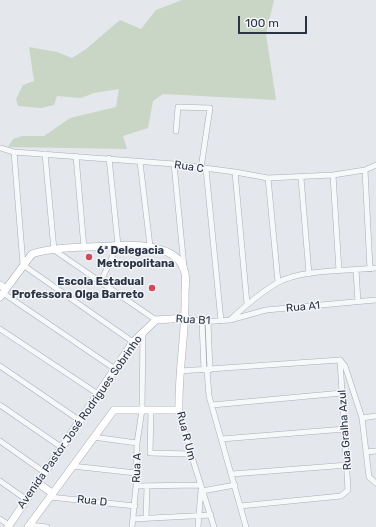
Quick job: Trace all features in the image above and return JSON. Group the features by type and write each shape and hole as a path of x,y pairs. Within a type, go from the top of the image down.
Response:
{"street":[{"path":"176,130 178,107 210,108 203,169 221,321"},
{"name":"Rua C","path":"0,148 14,152 174,164 268,178 301,178 333,175 365,170 376,165"},
{"path":"14,152 23,265"},
{"path":"45,154 54,250 156,320"},
{"path":"76,156 84,248"},
{"path":"100,283 118,245 109,158"},
{"path":"140,162 150,246"},
{"path":"174,164 184,269"},
{"path":"365,170 370,269"},
{"path":"235,172 247,304"},
{"path":"333,175 339,271"},
{"path":"268,178 278,282"},
{"path":"301,178 309,274"},
{"path":"115,369 2,293 33,254 54,250 118,245 150,246 172,254 184,269"},
{"path":"23,265 133,342"},
{"path":"230,320 247,304 278,282 309,274 376,268"},
{"name":"Rua R Um","path":"184,269 186,318 180,372 179,410 201,488 214,527"},
{"path":"356,270 358,302"},
{"name":"Rua A1","path":"230,320 266,310 376,300"},
{"name":"Rua B1","path":"156,320 186,318 208,322 230,320"},
{"name":"Avenida Pastor José Rodrigues Sobrinho","path":"8,526 27,500 41,486 44,472 133,342 156,320"},
{"path":"202,322 208,389 246,527"},
{"path":"207,370 208,322"},
{"path":"0,329 98,394"},
{"name":"Rua A","path":"132,527 135,506 137,443 142,410 143,331"},
{"path":"180,372 340,360 345,366 362,418 369,477 376,482"},
{"name":"Rua Gralha Azul","path":"240,506 341,496 348,490 348,464 340,360"},
{"path":"0,366 79,420"},
{"path":"212,405 342,393"},
{"path":"0,405 62,447"},
{"name":"Avenida Pastor José Rodrigues Sobrinho","path":"29,526 115,409 142,410"},
{"path":"142,410 179,410"},
{"path":"152,410 150,454 191,454"},
{"path":"362,418 376,416"},
{"path":"221,439 345,429"},
{"path":"93,437 137,443"},
{"path":"0,441 44,472"},
{"path":"366,452 376,451"},
{"path":"232,474 348,464"},
{"path":"72,466 136,473"},
{"path":"0,481 27,500"},
{"path":"136,486 201,488 234,485"},
{"path":"41,486 51,495"},
{"path":"146,518 147,486"},
{"path":"198,527 201,488"},
{"name":"Rua D","path":"51,495 135,506"},
{"path":"133,518 211,515"},
{"path":"0,519 8,526"},
{"path":"29,526 47,527"}],"green space":[{"path":"182,0 274,0 266,34 276,100 163,94 153,101 148,128 123,136 127,149 8,147 13,139 22,136 44,136 70,118 116,107 119,89 94,93 81,98 57,96 54,105 41,108 18,106 16,99 23,85 34,81 29,47 57,52 72,58 86,49 120,20 141,29 156,10"}],"place":[{"name":"6ª Delegacia Metropolitana","path":"89,257"},
{"name":"Escola Estadual Professora Olga Barreto","path":"152,288"}]}
